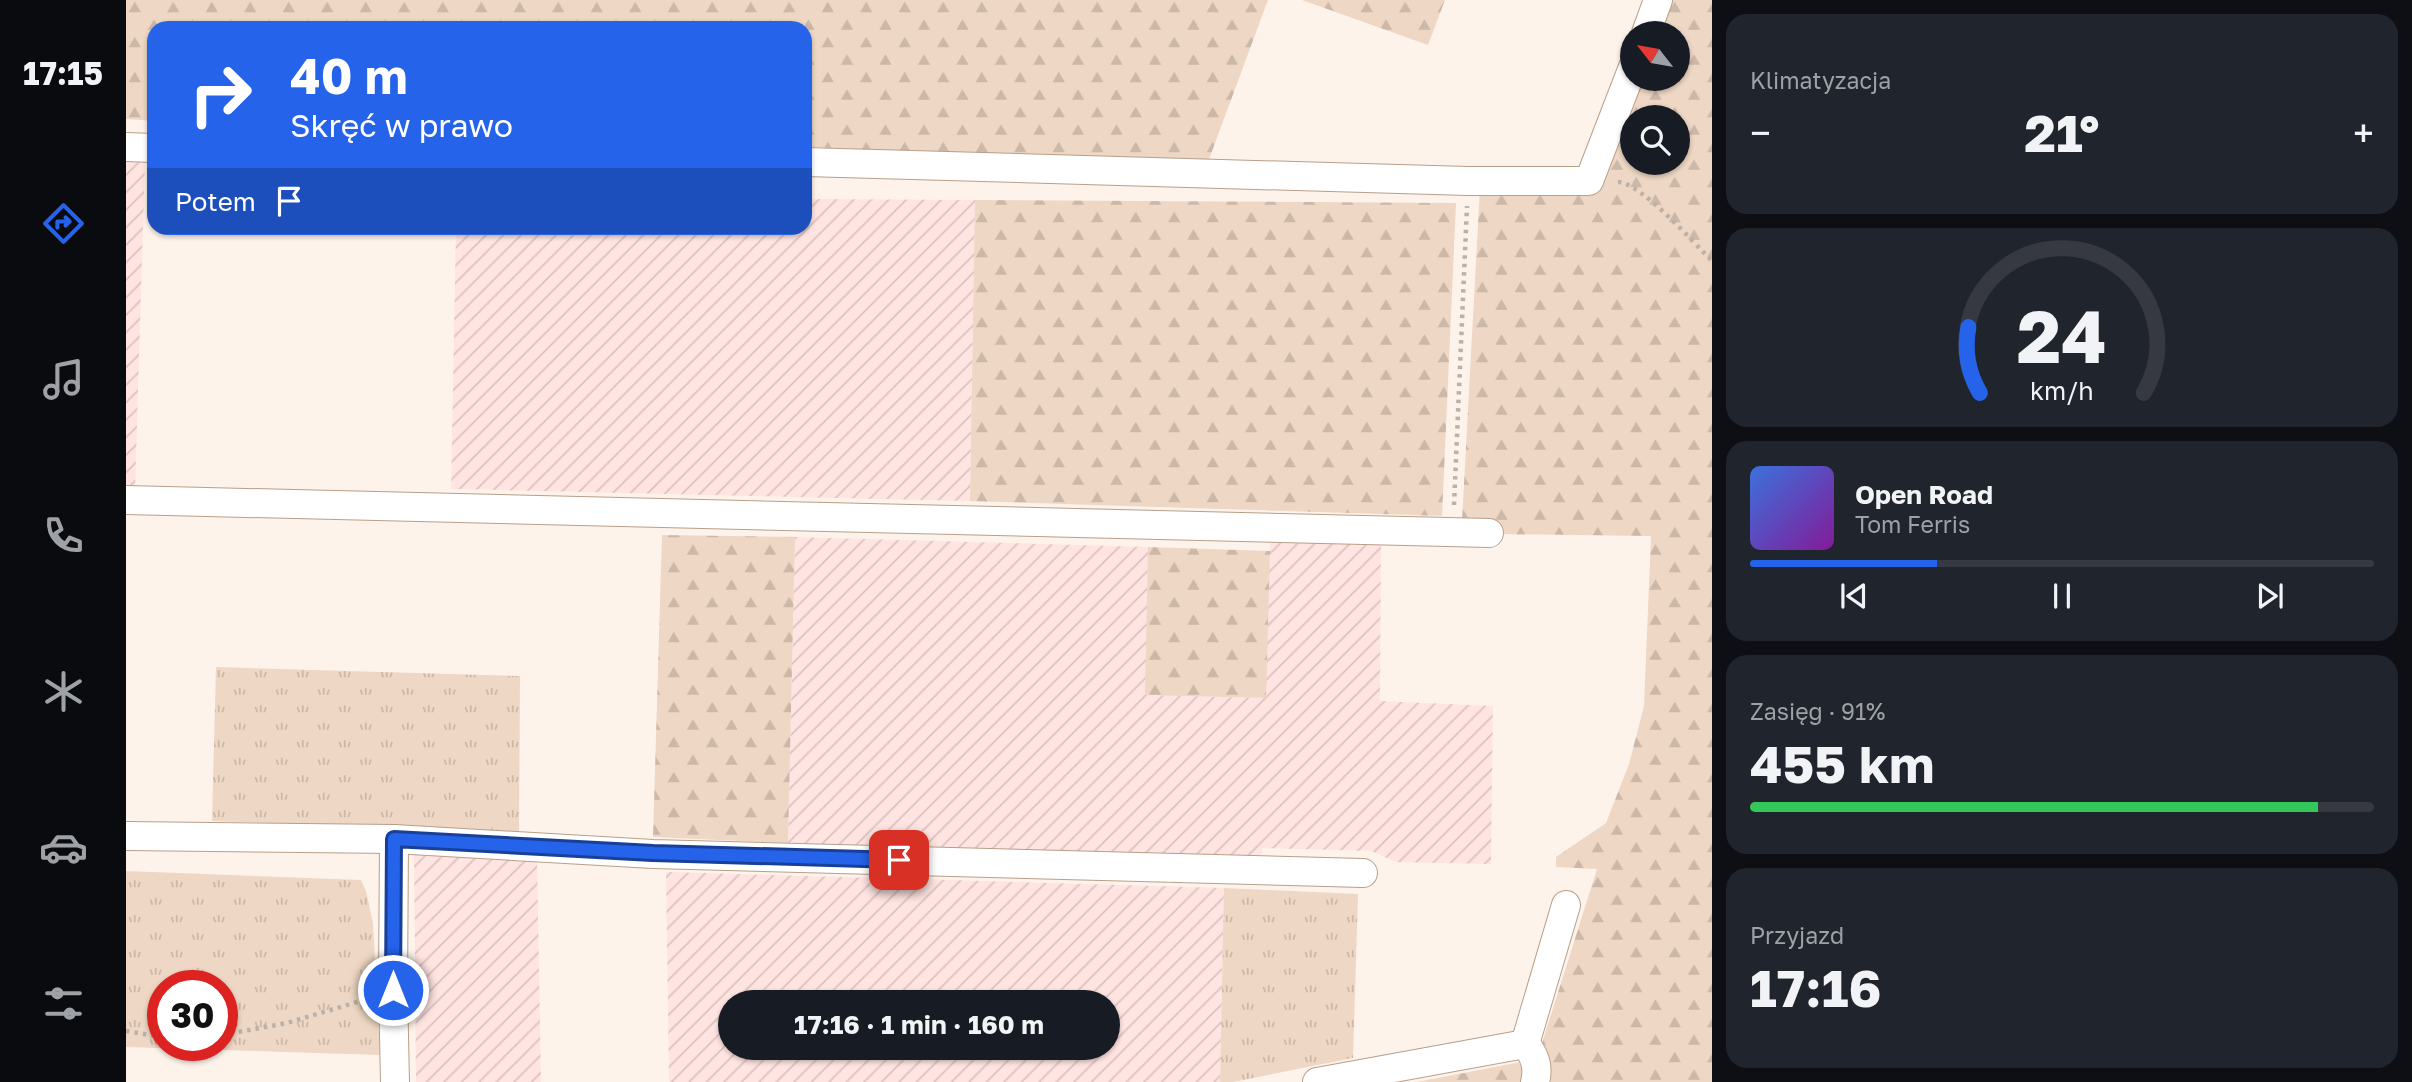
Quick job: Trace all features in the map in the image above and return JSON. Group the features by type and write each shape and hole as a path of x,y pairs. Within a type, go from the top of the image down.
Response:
{"street":[{"path":"1650,21 1658,0"},
{"path":"812,162 1468,181 1589,181 1624,91"},
{"path":"126,147 147,148"},
{"path":"126,500 1489,533"},
{"path":"126,836 394,839 667,854 1363,873"},
{"path":"394,839 395,1082"},
{"path":"1535,1082 1538,1073 1535,1060 1525,1044 1566,905"},
{"path":"1317,1082 1525,1044"}],"path":[{"path":"1452,532 1468,181"},
{"path":"1589,181 1626,182 1657,206 1712,261"},
{"path":"238,1032 288,1023 393,990"},
{"path":"126,1031 147,1034"}],"shaded area":[{"path":"126,159 145,160 135,490 126,489"},
{"path":"812,199 975,200 970,501 451,489 456,235 812,235"},
{"path":"795,537 1148,547 1146,695 1265,698 1270,541 1381,545 1380,701 1493,706 1491,864 1396,862 1371,851 1262,848 1261,858 788,843"},
{"path":"414,852 537,856 541,1082 416,1082"},
{"path":"666,872 1224,888 1220,1082 669,1082"}],"green space":[{"path":"126,0 1268,0 1208,162 812,147 812,21 147,21 147,120 126,119"},
{"path":"1302,0 1445,0 1428,45"},
{"path":"1672,0 1712,0 1712,1082 1417,1082 1537,1059 1597,869 1556,867 1556,857 1606,823 1629,764 1644,706 1651,536 1496,534 1462,521 1480,187 1602,189 1620,141 1620,175 1690,175 1690,105 1633,105 1639,91 1690,91 1690,21 1664,21"},
{"path":"975,200 1456,203 1442,516 970,501"},
{"path":"662,535 795,537 788,843 653,837"},
{"path":"1148,547 1270,551 1266,698 1145,695"},
{"path":"216,667 520,676 519,832 212,821"},
{"path":"126,871 361,880 373,923 380,1055 238,1051 238,970 147,970 147,1048 126,1047"},
{"path":"1224,888 1358,894 1353,1058 1233,1082 1220,1082"}],"route":[{"path":"393,990 394,839 653,853 899,860"}]}
